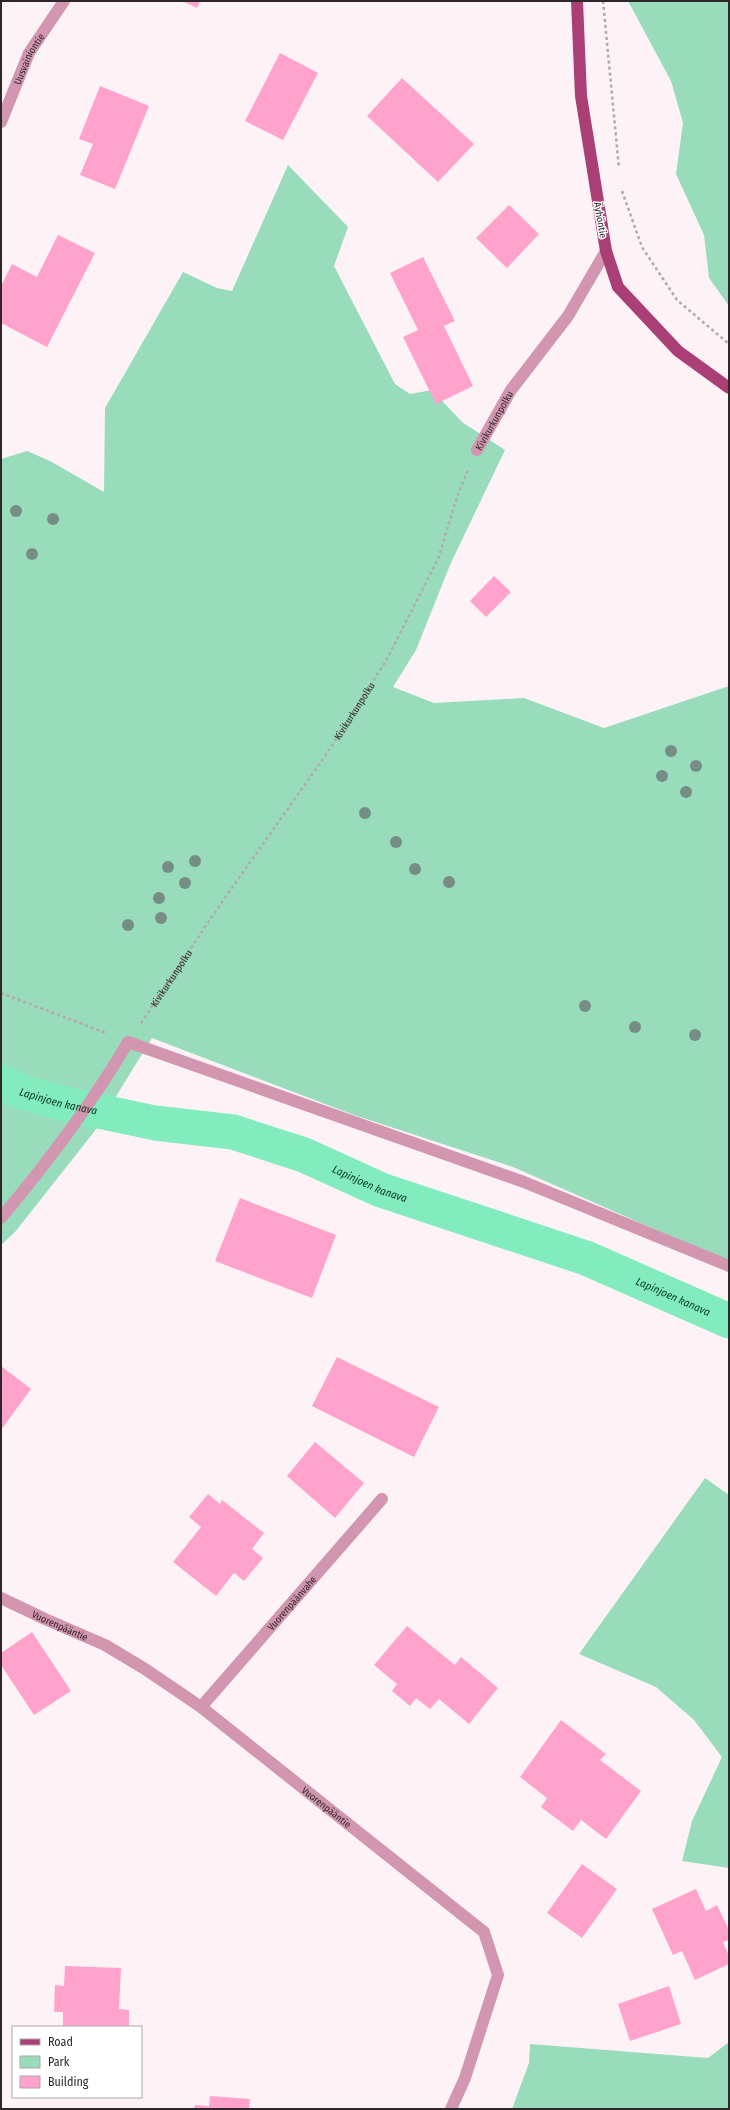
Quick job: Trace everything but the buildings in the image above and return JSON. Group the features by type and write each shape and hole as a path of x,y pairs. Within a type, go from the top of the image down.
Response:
{"main road":[{"name":"Äyhöntie","path":"577,1 581,96 606,251 618,288 678,351 729,388"}],"street":[{"name":"Uusvainiontie","path":"1,122 29,53 64,1"},
{"name":"Kivikurkunpolku","path":"477,450 511,390 568,316 606,251"},
{"path":"1,1218 70,1132 98,1092 128,1042 524,1182 729,1266"},
{"name":"Vuorenpäänvahe","path":"201,1707 382,1499"},
{"name":"Vuorenpääntie","path":"1,1598 105,1645 145,1669 201,1707 484,1932 498,1975 465,2078 451,2109"}],"path":[{"path":"603,1 619,172"},
{"path":"621,188 642,247 677,300 729,344"},
{"name":"Kivikurkunpolku","path":"128,1042 215,912 323,758 386,661 438,559 458,494 477,450"},
{"path":"1,993 65,1016 128,1042"}],"green space":[{"path":"628,1 729,1 729,306 709,278 704,235 676,174 683,123 671,81"},
{"path":"288,165 348,227 334,266 395,384 410,394 432,390 462,422 505,450 450,565 416,650 393,687 434,703 524,698 604,728 729,686 729,1262 513,1167 354,1115 152,1038 94,1132 15,1232 1,1245 1,459 27,451 50,461 104,492 105,408 183,272 217,288 232,291"},
{"path":"705,1478 729,1495 729,1868 682,1861 692,1821 722,1757 694,1720 656,1687 579,1654"},
{"path":"729,2042 729,2109 512,2109 529,2063 530,2044 708,2058"}],"waterway":[{"name":"Lapinjoen kanava","path":"1,1082 19,1091 60,1103 155,1123 233,1132 304,1155 381,1190 586,1258 729,1321"}]}
